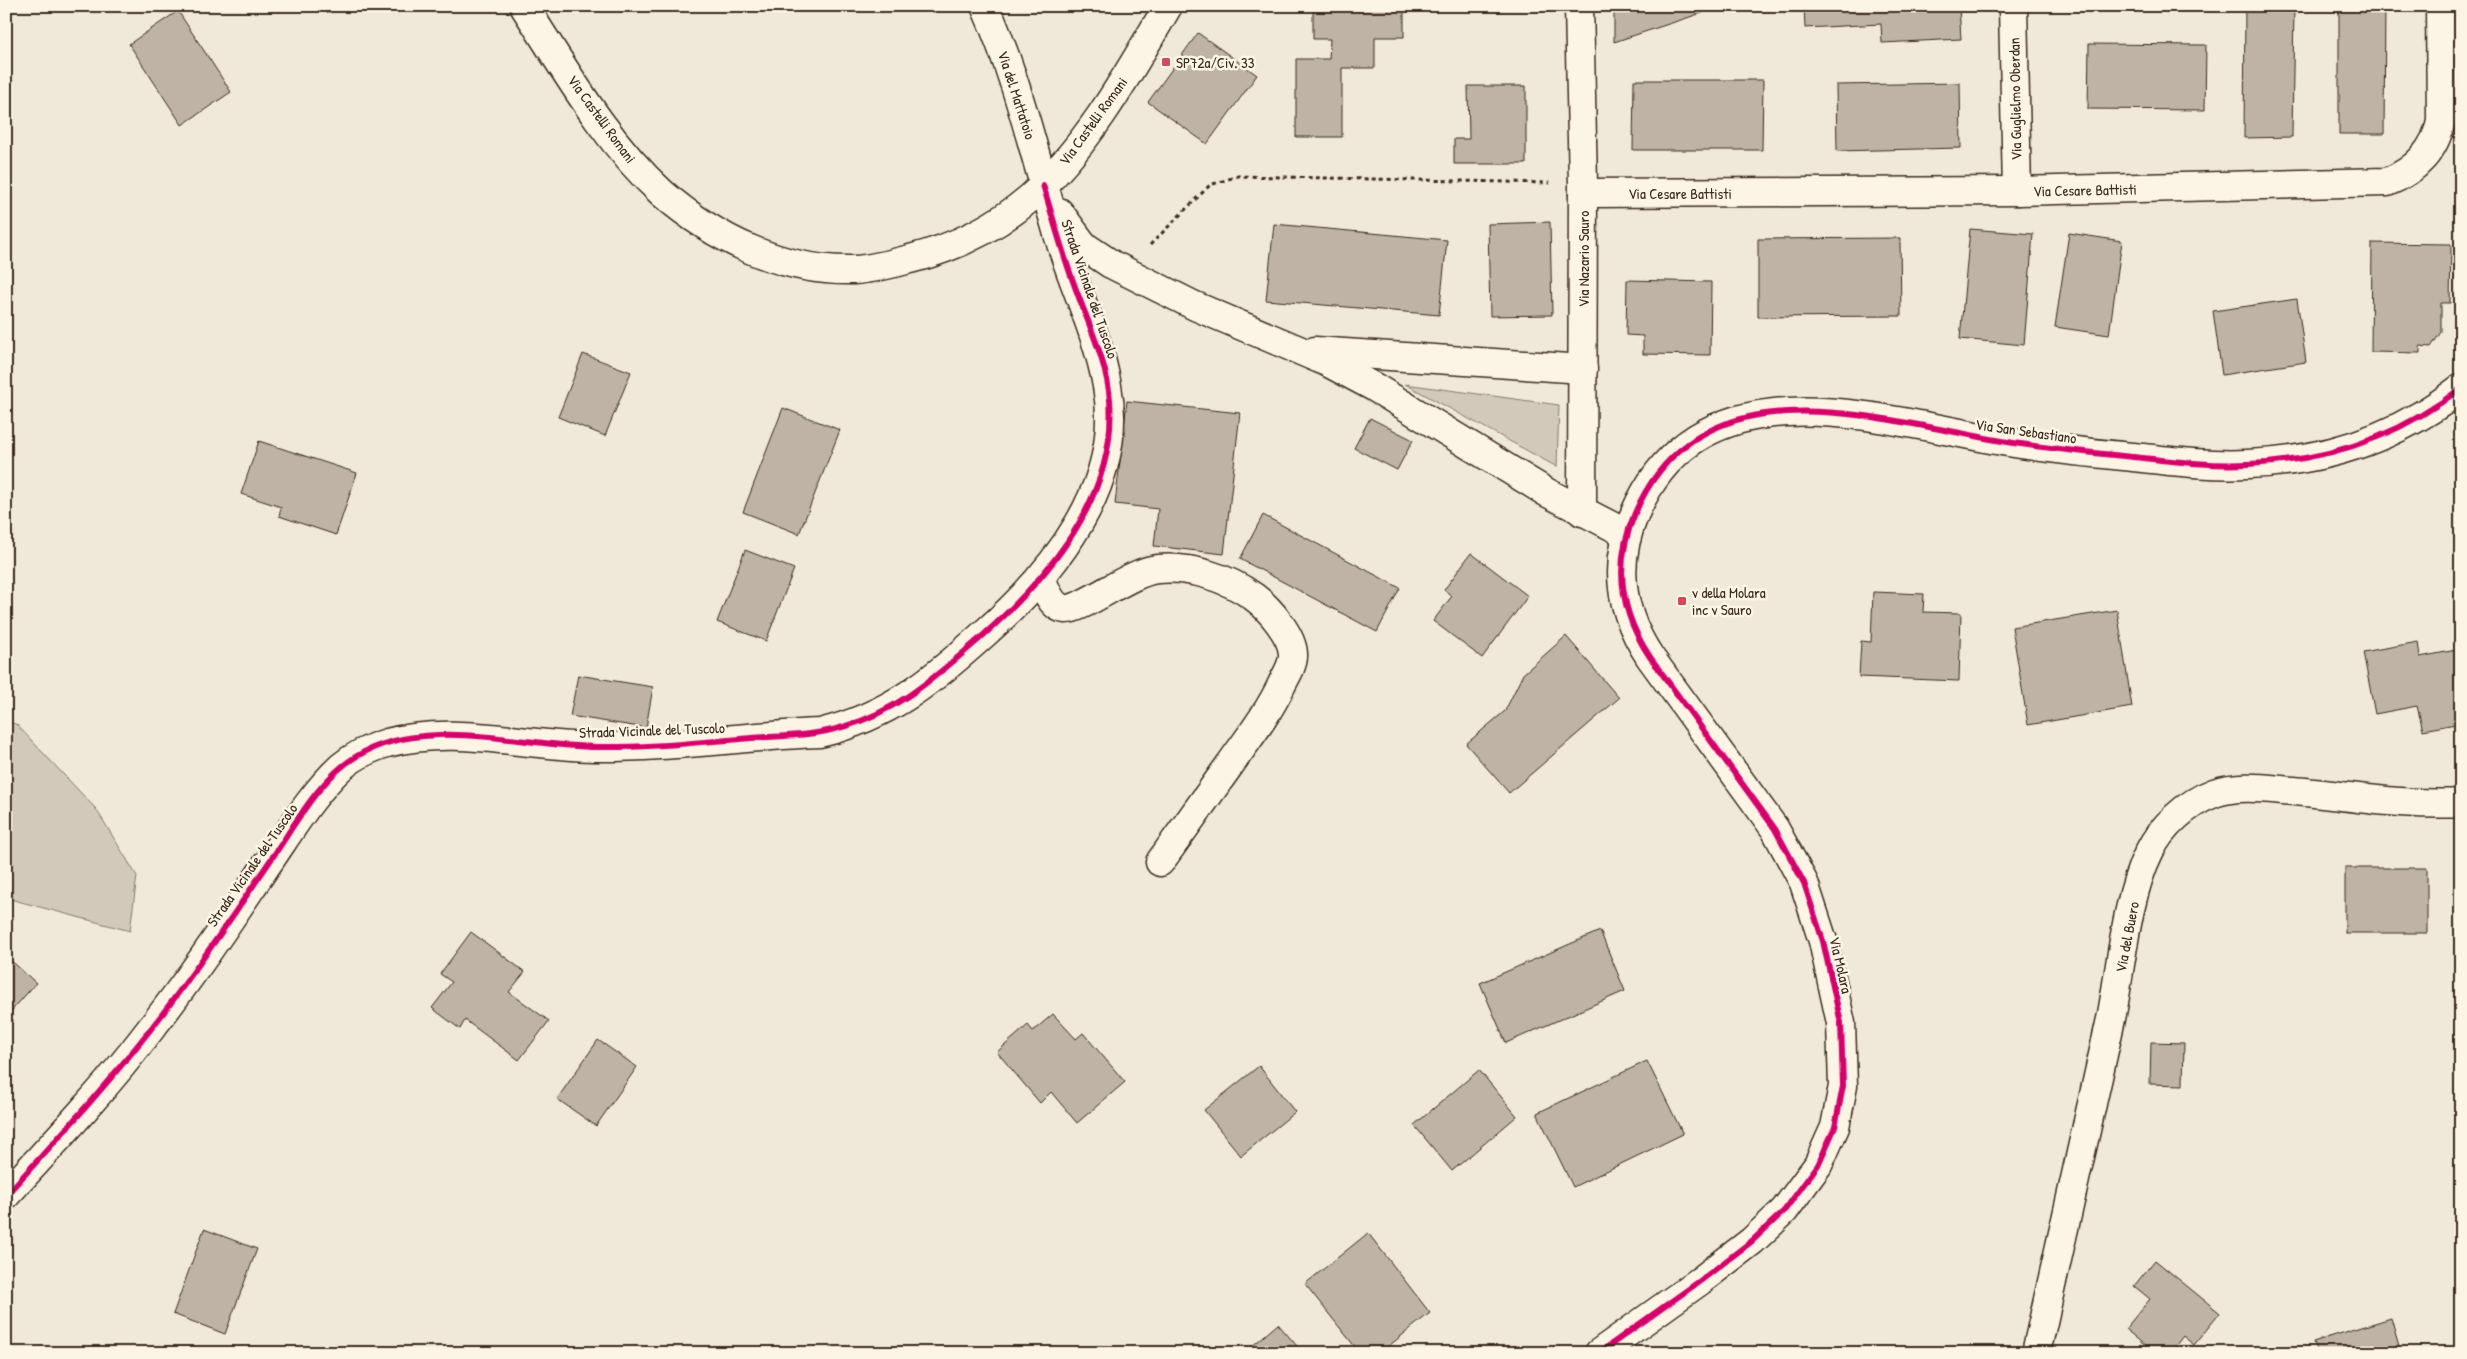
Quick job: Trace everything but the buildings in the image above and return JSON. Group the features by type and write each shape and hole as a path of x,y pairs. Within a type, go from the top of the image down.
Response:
{"street":[{"name":"Via Castelli Romani","path":"524,6 602,124 637,168 662,193 696,220 734,242 773,258 810,267 855,270 940,251 977,234 1015,210 1043,185 1081,143 1122,84 1168,6"},
{"name":"Via del Mattatoio","path":"985,6 1014,78 1043,185"},
{"name":"Via Nazario Sauro","path":"1579,6 1583,189 1582,512"},
{"name":"Via Guglielmo Oberdan","path":"2013,6 2017,191"},
{"name":"Via Cesare Battisti","path":"1583,189 2017,191 2387,182 2397,178 2422,160 2439,131 2441,120 2440,6"},
{"path":"1043,185 1062,218 1084,246 1124,271 1212,313 1302,350 1374,387 1582,512 1627,534"},
{"name":"Strada Vicinale del Tuscolo","path":"6,1195 106,1086 127,1060 192,974 299,818 329,779 356,756 386,743 429,736 468,736 581,746 628,747 820,733 838,729 875,715 925,684 1003,617 1041,577 1084,513 1104,467 1110,403 1103,366 1068,267 1043,185"},
{"path":"1302,350 1582,369"},
{"name":"Via San Sebastiano","path":"1627,534 1643,496 1655,477 1683,445 1721,424 1769,413 1795,410 1846,413 2011,442 2072,450 2187,463 2248,464 2309,458 2370,441 2406,425 2461,388"},
{"name":"Via Molara","path":"1599,1353 1700,1281 1752,1241 1784,1211 1818,1165 1835,1127 1843,1086 1841,1023 1823,941 1804,883 1775,829 1638,639 1627,613 1622,585 1627,534"},
{"path":"1041,577 1055,605 1065,609 1075,607 1131,576 1157,569 1186,569 1215,577 1246,591 1262,603 1275,618 1292,644 1293,657 1270,710 1160,862"},
{"name":"Via del Buero","path":"2036,1353 2099,1076 2132,904 2144,864 2155,841 2168,824 2194,803 2214,793 2231,789 2261,788 2429,803 2461,803"}],"path":[{"path":"1124,271 1210,185 1238,176 1583,189"}],"shaded area":[{"path":"1405,384 1559,405 1557,467"},
{"path":"6,722 16,724 96,809 137,876 130,931 6,898"}],"cycle path":[{"path":"6,1195 90,1102 151,1029 210,949 301,814 332,776 357,756 384,744 413,737 443,735 596,747 635,747 823,732 863,720 908,696 963,653 1018,602 1044,573 1067,542 1087,510 1101,475 1109,438 1110,400 1105,371 1066,260 1043,185"},
{"path":"1599,1353 1700,1281 1752,1241 1784,1211 1818,1165 1835,1127 1843,1086 1841,1023 1823,941 1804,883 1775,829 1650,657 1632,623 1626,605 1622,569 1628,532 1635,513 1665,465 1704,434 1749,417 1799,412 1852,414 1906,422 2039,447 2176,462 2204,464 2277,462 2334,452 2387,433 2413,420 2461,388"}],"place":[{"name":"SP72a/Civ. 33","path":"1166,62"},
{"name":"v della Molara inc v Sauro","path":"1682,601"}]}
